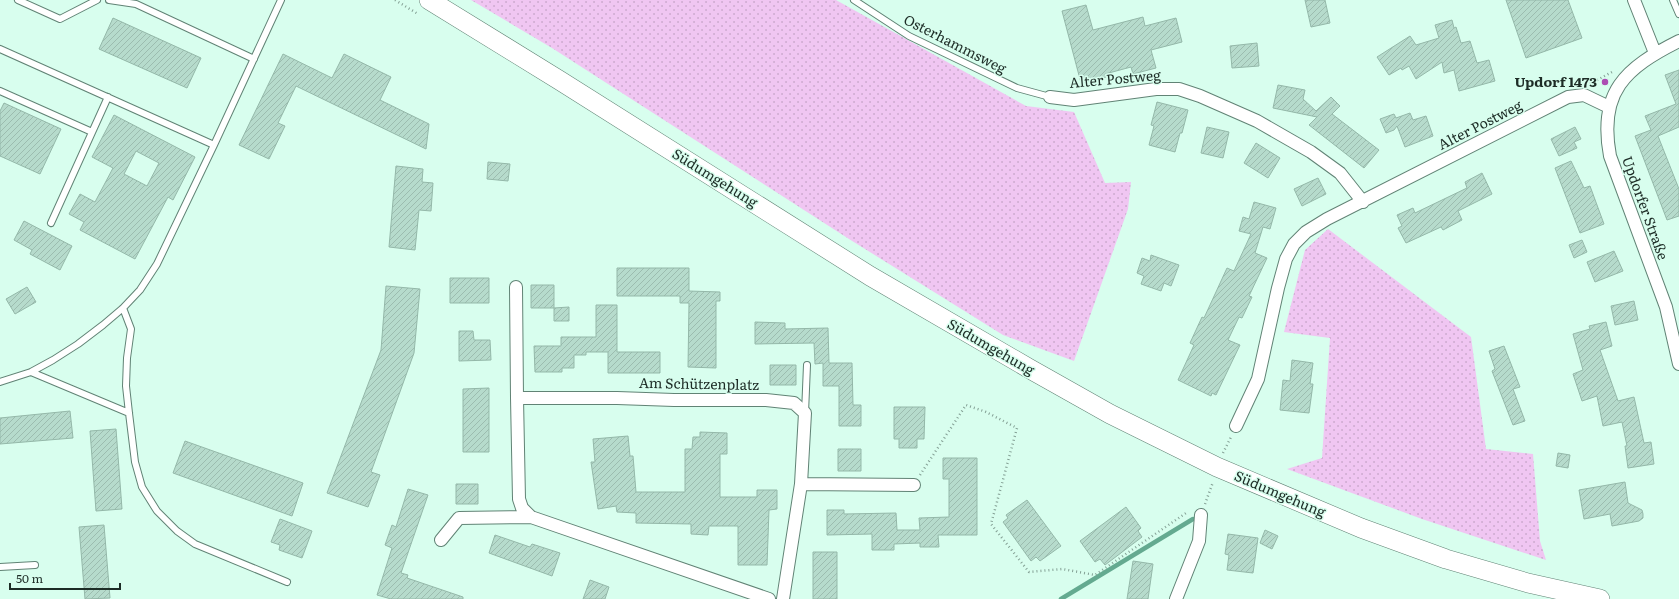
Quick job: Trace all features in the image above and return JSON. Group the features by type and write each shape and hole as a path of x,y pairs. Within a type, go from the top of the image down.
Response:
{"main road":[{"name":"Südumgehung","path":"429,0 553,76 870,276 1030,370 1090,403 1217,467 1361,528 1446,559 1528,583 1600,599"}],"street":[{"path":"1634,0 1655,53"},
{"path":"1584,95 1609,107 1617,91 1631,71 1655,53 1679,41"},
{"name":"Alter Postweg","path":"1050,98 1074,100 1156,89 1179,89 1200,96 1258,121 1311,152 1340,173 1363,202"},
{"name":"Alter Postweg","path":"1236,426 1258,379 1278,288 1286,259 1294,244 1306,232 1327,219 1568,98 1584,95"},
{"name":"Updorfer Straße","path":"1609,107 1606,137 1610,156 1666,307 1679,364"},
{"path":"516,287 519,499 522,508 531,517"},
{"name":"Am Schützenplatz","path":"517,398 766,400 794,403 805,413"},
{"path":"783,599 801,484 805,413"},
{"path":"801,484 914,485"},
{"path":"1176,599 1199,541 1201,515"},
{"path":"441,540 459,518 531,517 769,599"}],"lane":[{"path":"18,0 60,19 97,0"},
{"path":"109,0 136,2 254,59"},
{"path":"0,382 31,372 78,344 123,308 140,290 156,264 214,145 281,0"},
{"name":"Osterhammsweg","path":"854,0 909,36 1016,88 1050,98"},
{"path":"1673,0 1679,14"},
{"path":"0,49 214,145"},
{"path":"0,91 92,132"},
{"path":"51,223 108,97"},
{"path":"123,308 131,329 127,372 129,413 135,462 142,487 157,511 177,531 195,544 287,582"},
{"path":"805,413 807,365"},
{"path":"31,372 129,413"},
{"path":"0,567 35,565"}],"path":[{"path":"1584,95 1586,86 1624,64 1631,71"},
{"path":"914,485 966,405 986,412 1017,428 991,524 1029,572 1062,569 1095,575 1186,512 1201,515 1217,467 1236,426"}],"shaded area":[{"path":"471,0 836,0 1026,106 1074,112 1105,183 1131,182 1128,209 1074,361 1003,335 849,239 552,48"},
{"path":"1328,229 1471,337 1486,449 1533,454 1540,541 1546,560 1422,519 1287,469 1322,458 1330,338 1284,332 1305,250"}],"building":[{"path":"1305,0 1325,0 1330,23 1311,27"},
{"path":"1506,0 1568,0 1582,38 1526,58"},
{"path":"1086,5 1093,30 1143,17 1145,26 1176,18 1182,42 1151,50 1156,68 1133,74 1131,67 1105,74 1106,77 1081,83 1062,11"},
{"path":"113,18 201,58 187,88 99,49"},
{"path":"1452,20 1461,43 1470,41 1477,63 1489,60 1495,81 1459,91 1454,70 1444,73 1442,62 1416,79 1409,66 1402,70 1401,68 1389,75 1377,57 1410,36 1416,45 1439,38 1435,25"},
{"path":"1257,43 1259,66 1232,68 1230,46"},
{"path":"283,54 332,78 344,54 391,77 380,100 429,124 426,149 296,86 278,123 285,126 269,159 239,145"},
{"path":"1679,70 1679,127 1658,136 1679,189 1679,216 1667,220 1635,136 1651,130 1645,116 1676,104 1665,75"},
{"path":"1278,85 1305,90 1303,99 1316,111 1331,97 1340,106 1332,114 1379,150 1364,168 1309,125 1317,117 1273,108"},
{"path":"1157,102 1188,110 1175,152 1149,145 1154,126 1151,125"},
{"path":"4,103 61,129 40,174 0,156 0,111"},
{"path":"1410,113 1413,120 1426,116 1433,136 1405,147 1397,126 1394,130 1386,133 1380,119 1394,114 1396,118"},
{"path":"114,115 195,157 173,200 168,197 135,259 80,230 84,222 69,214 80,194 95,202 113,168 92,157","holes":["136,151 159,163 147,186 124,174"]},
{"path":"1207,127 1229,132 1223,158 1201,153"},
{"path":"1575,127 1581,139 1574,142 1577,148 1559,156 1551,139"},
{"path":"1256,143 1280,158 1268,178 1244,163"},
{"path":"1571,161 1584,188 1590,186 1604,224 1580,233 1555,168"},
{"path":"488,162 510,164 508,181 487,179"},
{"path":"396,166 423,169 422,182 433,183 431,211 419,210 415,250 389,247"},
{"path":"1482,173 1492,194 1458,211 1462,220 1443,230 1441,227 1406,243 1398,228 1402,226 1397,215 1413,208 1415,213 1467,188 1465,182"},
{"path":"1318,178 1326,194 1302,206 1294,189"},
{"path":"1254,202 1276,208 1270,229 1263,227 1255,253 1267,258 1249,296 1252,297 1242,318 1239,317 1228,340 1240,345 1216,395 1212,393 1211,396 1178,380 1194,345 1190,343 1202,317 1204,318 1227,268 1234,271 1251,234 1239,231 1243,217 1249,219"},
{"path":"24,221 72,246 60,270 30,254 32,250 14,240"},
{"path":"1582,240 1587,252 1574,258 1569,245"},
{"path":"1614,251 1623,271 1595,282 1587,262"},
{"path":"1151,255 1179,265 1171,286 1164,283 1161,291 1141,284 1144,276 1137,273 1142,258 1150,261"},
{"path":"617,268 689,268 689,291 720,292 720,301 716,301 716,368 688,367 689,303 680,303 680,296 617,296"},
{"path":"450,278 489,278 489,303 450,303"},
{"path":"531,285 554,285 554,308 531,308"},
{"path":"386,286 420,289 414,353 371,472 380,475 368,507 327,493 381,350"},
{"path":"27,287 36,302 15,314 6,299"},
{"path":"1634,301 1638,320 1615,325 1611,306"},
{"path":"596,305 617,305 617,352 660,352 660,373 608,373 608,352 586,352 586,355 574,355 574,368 562,368 562,372 535,372 534,346 561,346 561,337 596,337"},
{"path":"569,307 569,321 554,321 554,308"},
{"path":"755,322 785,323 785,329 828,328 829,363 852,363 853,405 861,405 861,426 839,426 839,386 823,386 823,363 815,364 814,343 755,344"},
{"path":"1606,322 1612,346 1600,350 1618,401 1634,397 1644,443 1651,442 1654,464 1628,468 1625,446 1627,446 1622,422 1603,426 1597,396 1582,401 1573,374 1583,370 1573,334 1590,329 1589,326"},
{"path":"459,331 473,331 474,340 490,340 491,360 459,361"},
{"path":"1504,346 1520,387 1513,389 1525,421 1513,425 1492,371 1495,369 1489,351"},
{"path":"1292,360 1313,363 1310,384 1313,384 1309,413 1280,410 1283,380 1290,381"},
{"path":"770,365 796,365 796,385 770,385"},
{"path":"489,388 489,452 463,452 463,389"},
{"path":"894,407 925,407 924,439 917,439 917,448 899,448 899,439 894,439"},
{"path":"70,411 73,438 0,444 0,418"},
{"path":"116,429 122,509 96,511 90,431"},
{"path":"700,432 727,433 727,454 720,454 720,497 757,497 757,490 777,490 777,509 769,510 767,565 738,565 738,526 709,526 708,535 691,534 691,524 636,523 636,513 617,512 616,506 598,509 591,462 595,462 593,439 628,436 630,456 633,456 636,492 685,492 685,449 692,449 693,437 700,437"},
{"path":"185,441 303,483 292,516 173,473"},
{"path":"838,449 861,449 861,471 838,471"},
{"path":"1558,453 1570,455 1568,468 1556,466"},
{"path":"943,458 977,458 977,535 938,535 939,547 920,547 920,543 894,544 894,550 872,550 872,534 827,535 827,510 844,510 844,514 896,513 897,530 920,530 919,518 949,517 949,479 943,479"},
{"path":"1625,482 1628,503 1642,510 1643,518 1639,521 1612,526 1610,514 1584,519 1579,490"},
{"path":"456,484 478,484 478,504 456,504"},
{"path":"408,489 428,495 401,573 408,575 407,578 463,597 463,599 391,599 377,595 392,548 385,545 392,525 396,527"},
{"path":"1027,500 1061,546 1040,561 1036,557 1031,561 1003,522 1008,518 1006,515"},
{"path":"1126,507 1141,528 1138,531 1142,537 1105,565 1100,559 1095,562 1080,541"},
{"path":"280,519 312,531 302,558 279,550 280,545 271,542"},
{"path":"104,525 110,598 85,599 79,527"},
{"path":"1265,530 1278,536 1272,549 1260,543"},
{"path":"1228,534 1258,538 1253,573 1227,570 1229,555 1225,554"},
{"path":"495,535 530,547 532,544 560,553 552,576 489,553"},
{"path":"813,552 837,552 837,599 813,599"},
{"path":"1133,561 1153,564 1148,599 1127,599"},
{"path":"590,580 609,587 605,599 583,599"}],"waterway":[{"path":"1061,599 1193,519"}],"place":[{"name":"Updorf 1473","path":"1605,82"}]}
